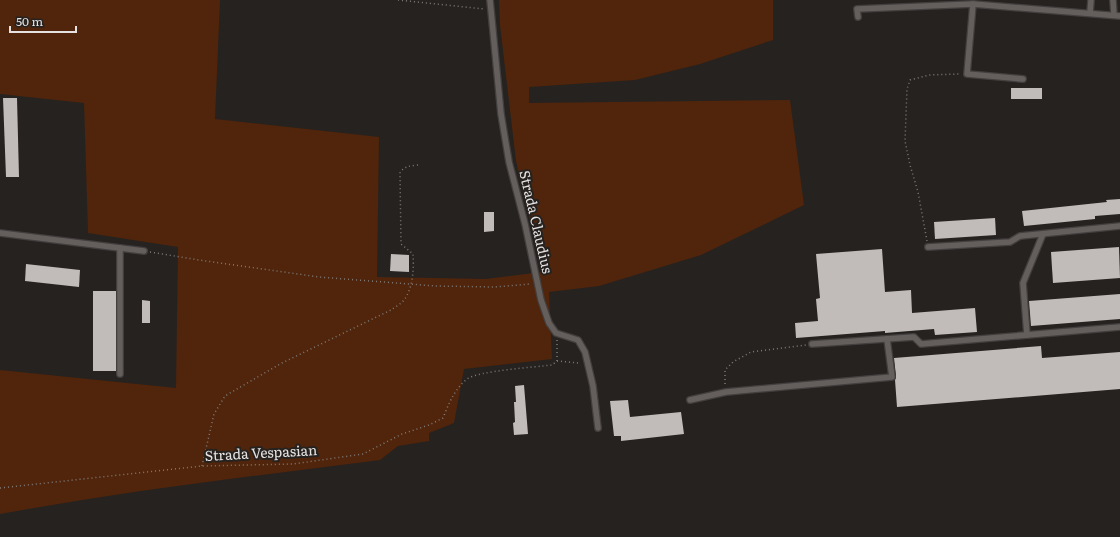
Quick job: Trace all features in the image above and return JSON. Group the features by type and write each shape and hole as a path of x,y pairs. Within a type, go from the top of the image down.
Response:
{"lane":[{"name":"Strada Claudius","path":"490,0 501,114 509,162 525,224 541,300 549,323 556,332"},
{"path":"1090,13 1091,0"},
{"path":"858,16 857,10 973,4 1117,16 1113,0"},
{"path":"973,4 967,74 1023,79"},
{"path":"928,247 1010,242 1020,236 1120,226"},
{"path":"0,233 144,251"},
{"path":"1027,335 1023,283 1043,234"},
{"path":"120,248 120,374"},
{"path":"812,344 914,337 921,344 1120,327"},
{"path":"556,332 578,340 585,352 593,386 598,428"},
{"path":"690,400 726,392 892,377 887,339"}],"path":[{"path":"398,0 491,10"},
{"path":"928,247 918,192 905,141 907,88 910,80 929,75 967,74"},
{"path":"202,466 214,414 225,396 282,363 391,310 403,301 412,284 413,254 400,244 400,173 403,168 418,165"},
{"path":"144,251 319,276 435,286 495,287 537,283"},
{"path":"556,332 557,361"},
{"path":"726,392 725,370 733,362 751,352 812,344"},
{"name":"Strada Vespasian","path":"0,488 202,466 293,464 363,454 402,434 429,425 443,418 453,394 468,378 494,371 552,365 557,361 588,363"}],"shaded area":[{"path":"0,0 220,0 215,119 379,137 377,277 486,279 542,272 516,161 500,25 499,0 773,0 773,40 700,64 635,80 529,87 529,103 790,100 804,205 701,255 599,286 549,292 552,359 464,369 454,423 429,433 429,441 398,446 380,460 142,491 0,514 0,370 176,388 178,247 88,233 84,103 0,94"}],"building":[{"path":"1011,88 1042,88 1042,99 1011,99"},
{"path":"3,98 17,98 19,177 6,177"},
{"path":"1120,199 1120,214 1095,216 1095,219 1024,226 1022,211 1107,202 1106,200"},
{"path":"484,212 494,212 494,231 484,232"},
{"path":"995,218 996,235 935,239 934,222"},
{"path":"1119,247 1120,278 1053,283 1051,252"},
{"path":"882,249 885,292 911,290 912,313 975,308 977,332 935,335 934,329 796,338 795,323 818,321 816,299 820,298 816,254"},
{"path":"391,254 409,255 409,272 390,271"},
{"path":"26,264 80,270 79,287 25,281"},
{"path":"93,291 116,291 116,371 93,371"},
{"path":"1120,294 1120,319 1031,326 1029,301"},
{"path":"142,300 150,301 150,323 142,323"},
{"path":"1041,346 1042,358 1120,352 1120,389 897,407 894,358"},
{"path":"524,385 528,434 514,435 514,402 516,402 515,386"},
{"path":"628,400 630,417 681,412 684,434 621,441 621,436 614,436 610,401"}]}
